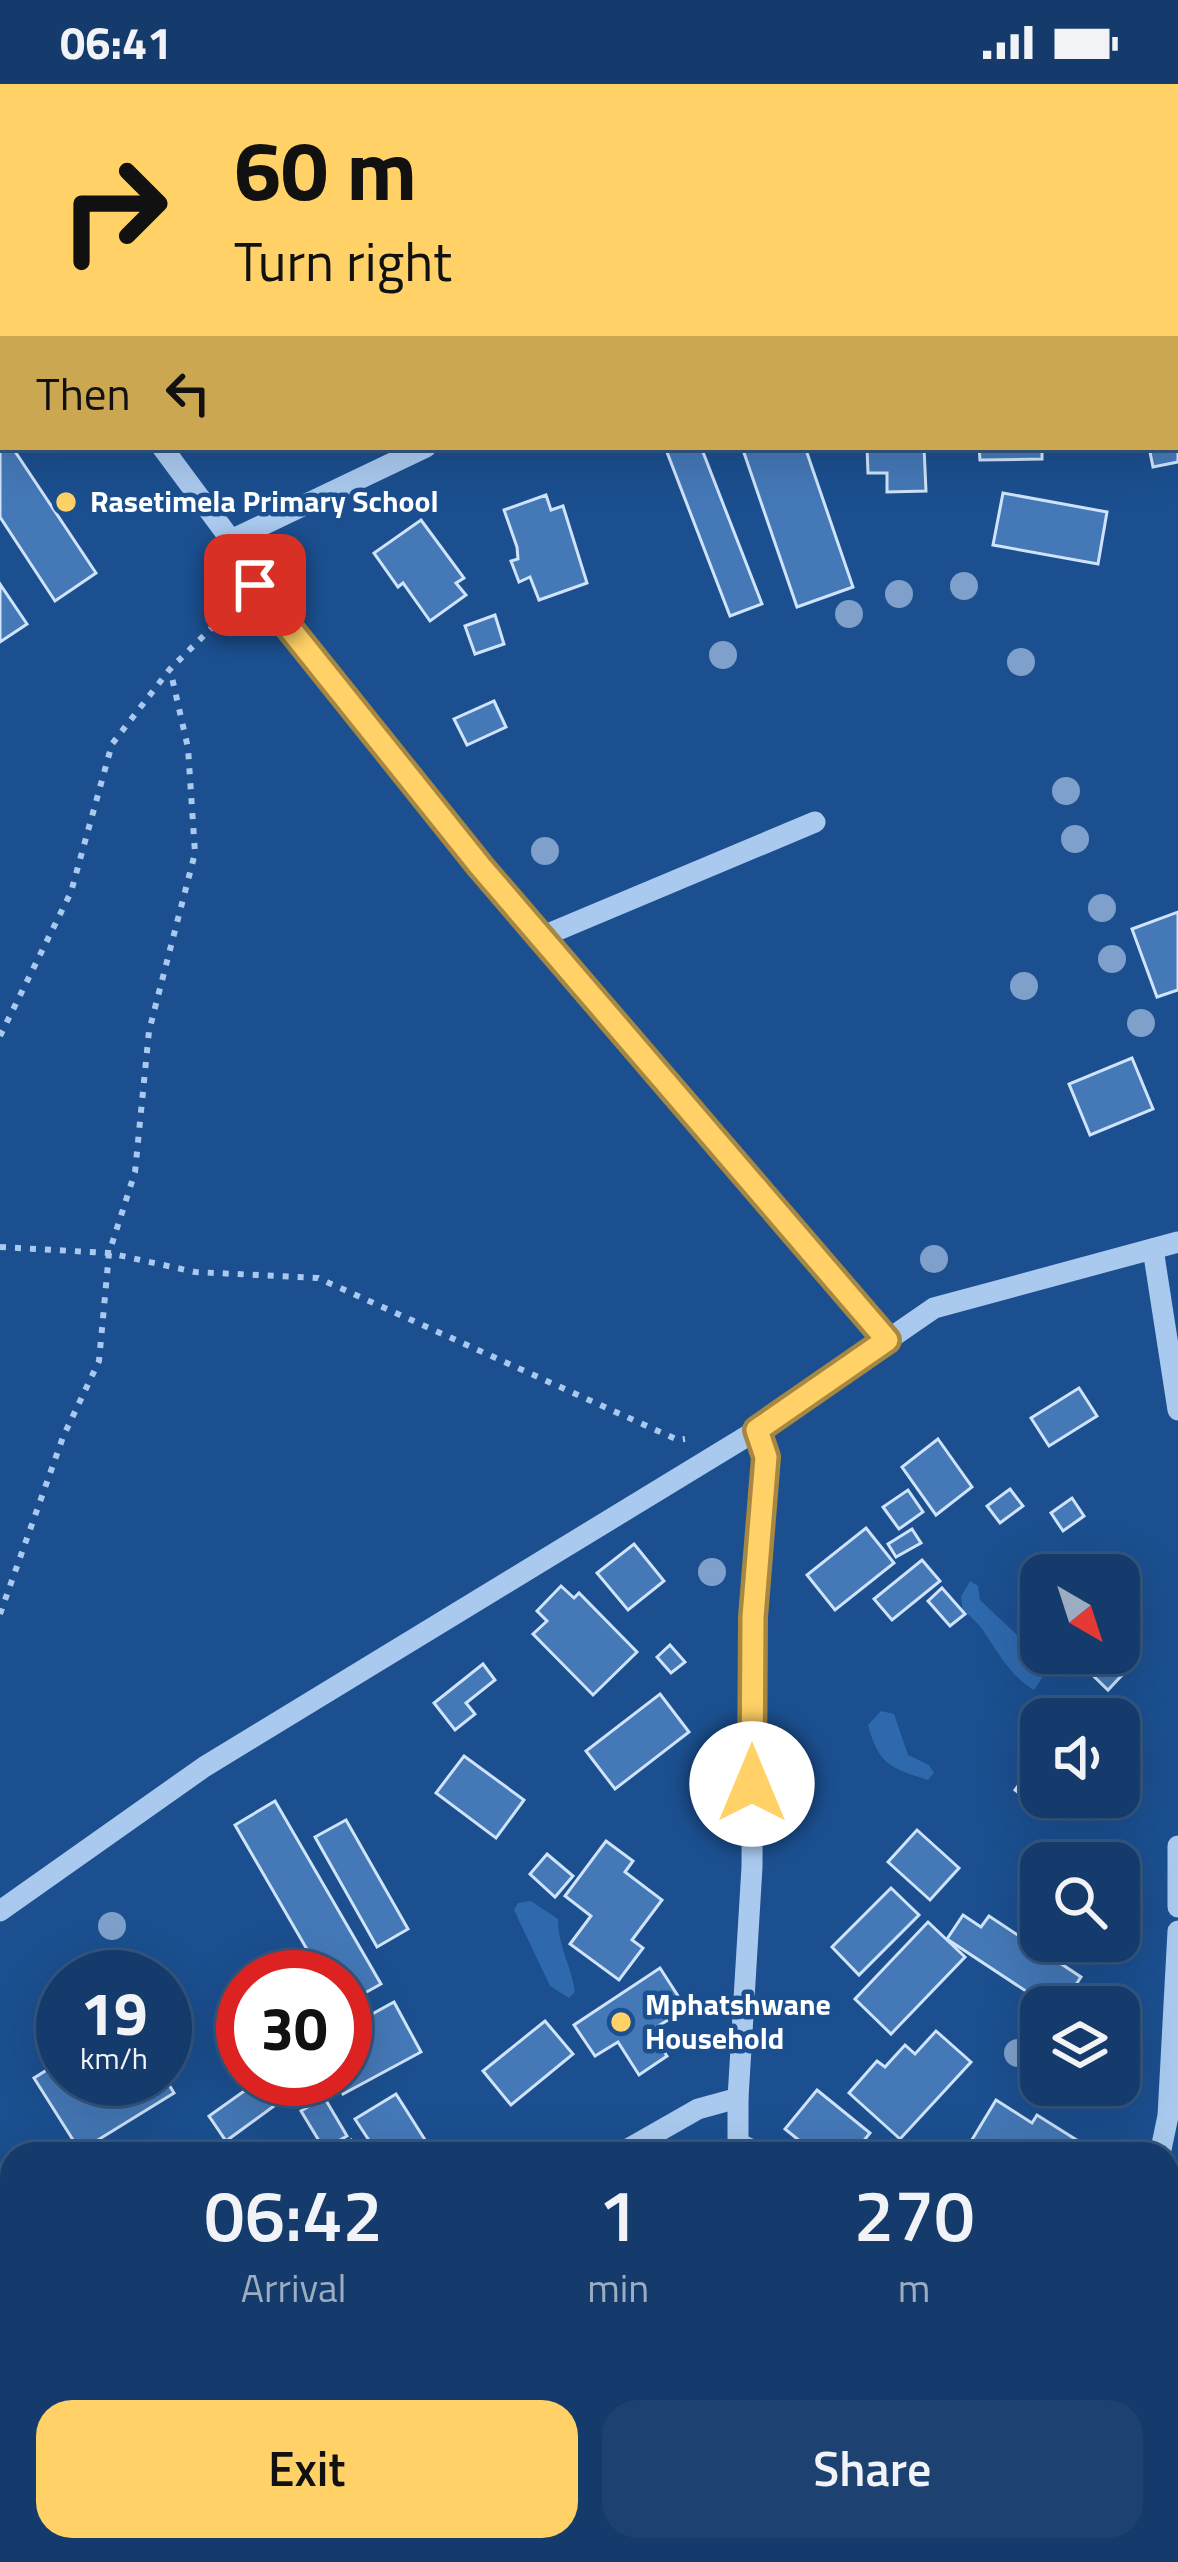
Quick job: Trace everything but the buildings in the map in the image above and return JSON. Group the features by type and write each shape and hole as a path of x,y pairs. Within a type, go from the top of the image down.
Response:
{"street":[{"path":"164,450 231,541 255,585 541,937 887,1340"},
{"path":"231,541 420,450"},
{"path":"541,937 815,822"},
{"path":"0,1911 204,1767 757,1430 934,1308 1178,1242"},
{"path":"1153,1249 1178,1410"},
{"path":"739,2142 752,1867 753,1617 766,1457 757,1430"},
{"path":"1178,1846 1178,1907"},
{"path":"1163,2142 1178,1930"},
{"path":"641,2142 698,2109 738,2098"}],"path":[{"path":"0,1036 71,892 112,744 170,669 255,585"},
{"path":"0,1614 63,1437 99,1360 109,1253 134,1172 149,1031 195,853 188,748 170,669"},
{"path":"0,1247 109,1253 195,1272 318,1278 678,1440 698,1438"}],"shaded area":[{"path":"970,1581 978,1586 980,1600 1016,1634 1020,1674 1044,1675 1034,1690 1012,1672 963,1611 961,1597"},
{"path":"881,1711 894,1714 908,1755 929,1765 934,1773 928,1780 895,1768 882,1757 868,1725"},
{"path":"531,1901 558,1919 575,1992 569,1998 550,1986 514,1910 518,1903"}],"place":[{"name":"Rasetimela Primary School","path":"66,502"},
{"name":"Mphatshwane Household","path":"621,2022"}],"route":[{"path":"255,585 480,866 887,1340 757,1430 766,1457 753,1617 752,1784"}]}
